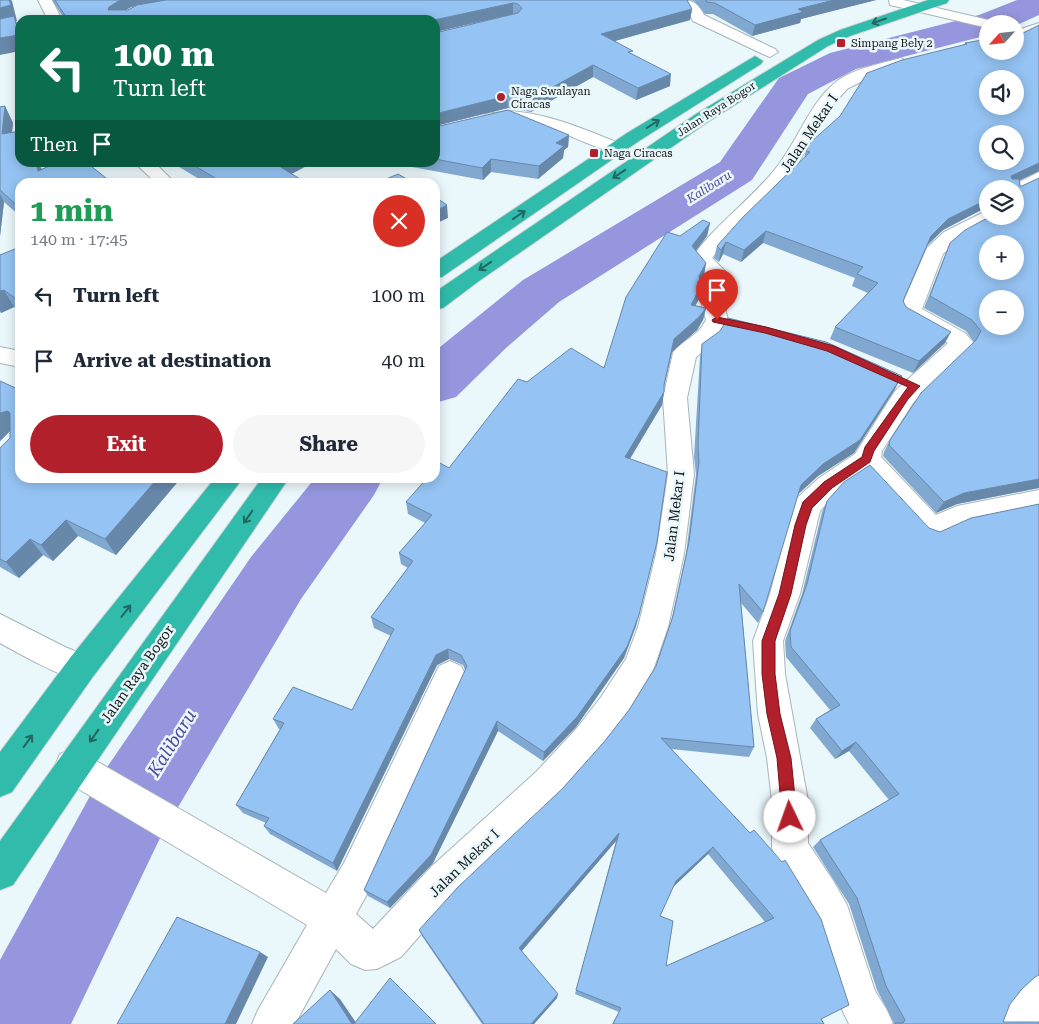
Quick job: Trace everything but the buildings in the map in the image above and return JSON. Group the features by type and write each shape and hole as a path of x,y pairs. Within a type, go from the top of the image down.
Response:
{"highway":[{"name":"Jalan Raya Bogor","path":"810,31 902,4 942,0"},
{"name":"Jalan Raya Bogor","path":"440,299 702,118 773,72 837,36 902,4"},
{"name":"Jalan Raya Bogor","path":"440,269 616,148 778,48"},
{"path":"0,780 81,668 226,483"},
{"name":"Jalan Raya Bogor","path":"0,872 85,773 273,483"}],"street":[{"path":"45,0 52,15"},
{"path":"683,0 694,9 698,18 778,48"},
{"path":"946,0 977,20"},
{"path":"902,4 977,20"},
{"path":"1024,32 1039,27"},
{"path":"1024,37 1039,41"},
{"name":"Jalan Mekar I","path":"332,918 365,950 377,949 387,943 446,879 548,784 589,739 613,708 640,666 653,627 670,554 681,474 675,398 685,353 729,323 709,290 717,274 701,259 710,243 750,207 784,172 831,98 841,86 854,78 917,59"},
{"path":"550,121 568,110"},
{"path":"474,123 508,115 550,121 616,148"},
{"path":"616,130 633,137"},
{"path":"149,167 161,178"},
{"path":"1024,186 1039,178"},
{"path":"873,1024 858,1001 833,919 821,895 790,848 790,802 784,758 774,714 769,674 768,641 785,594 807,506 828,485 866,459 868,450 904,397 906,383 960,345 961,342 910,312 934,252 951,236 979,221"},
{"path":"0,355 15,358"},
{"path":"866,459 933,530 957,517 1039,501"},
{"path":"0,627 54,657 81,668"},
{"path":"272,1024 357,876 450,676"},
{"path":"85,773 332,918"},
{"path":"1012,1024 1039,994"}],"waterway":[{"name":"Kalibaru","path":"1010,15 1039,3"},
{"name":"Kalibaru","path":"440,378 487,335 541,291 736,171 793,86 843,61 979,26"},
{"name":"Kalibaru","path":"19,1024 131,806 276,578 347,483"}],"place":[{"name":"Simpang Bely 2","path":"841,43"},
{"name":"Naga Swalayan Ciracas","path":"501,97"},
{"name":"Naga Ciracas","path":"594,153"}],"route":[{"path":"717,320 766,330 830,348 915,386 904,397 868,450 866,459 828,485 807,506 800,525 794,562 768,641 769,674 774,714 784,758 790,802 790,817"}]}
